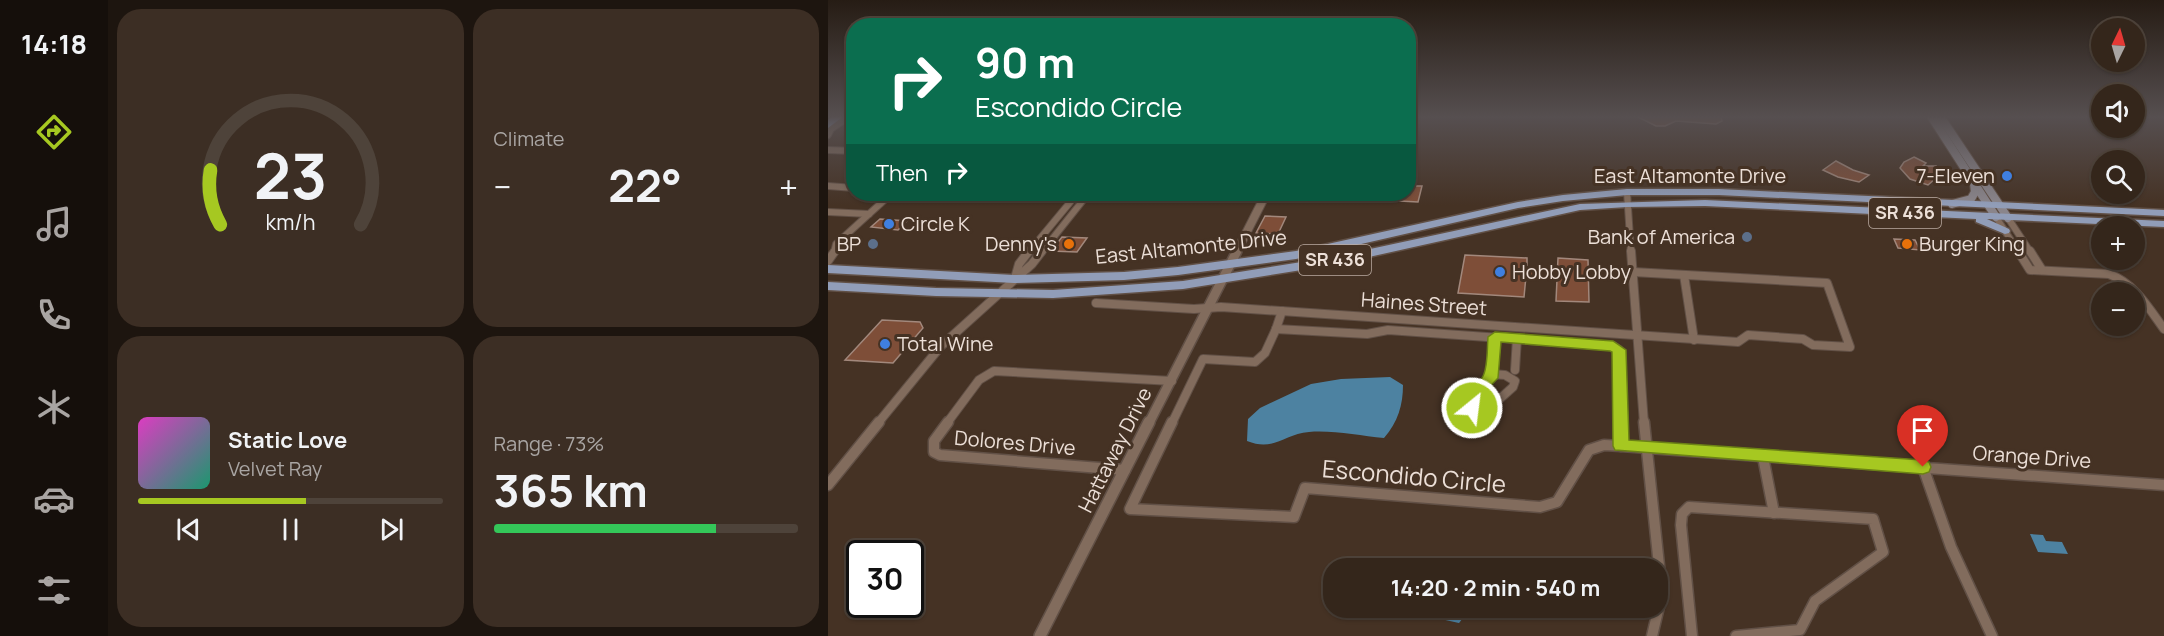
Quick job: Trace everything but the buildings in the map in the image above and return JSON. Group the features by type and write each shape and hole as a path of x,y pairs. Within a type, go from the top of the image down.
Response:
{"main road":[{"path":"1950,146 1974,182 2008,218"},
{"path":"1958,146 1995,206 1996,218"},
{"path":"1952,204 1971,199 1975,192 1974,182"},
{"name":"East Altamonte Drive","path":"828,269 1014,279 1124,276 1229,265 1296,255 1518,205 1563,198 1627,198 1719,192 2164,213"},
{"path":"1809,196 1813,209"},
{"name":"East Altamonte Drive","path":"828,286 1000,294 1107,292 1222,280 1333,261 1539,215 1627,198"},
{"name":"SR 436","path":"1627,198 1996,218 2164,224"},
{"path":"1964,216 1988,222 2005,231"}],"street":[{"path":"828,150 846,151"},
{"path":"828,186 846,187"},
{"path":"1627,198 1646,449 1662,594 1652,636"},
{"path":"828,261 834,255 836,244 883,201"},
{"path":"1014,279 1019,264 1071,201"},
{"path":"828,485 941,345 1032,264 1082,201"},
{"name":"Hattaway Drive","path":"1040,636 1262,201"},
{"path":"828,212 869,214"},
{"path":"1996,218 2030,270 2109,274 2120,277 2129,283 2164,329"},
{"path":"2008,218 2042,270"},
{"path":"1633,272 1684,275 1694,340"},
{"name":"Haines Street","path":"1096,303 1282,311 1694,340 1738,342 1748,335 1803,339 1813,345 1850,347 1827,283 1684,275"},
{"name":"Escondido Circle","path":"1282,311 1269,346 1261,359 1255,362 1203,359 1130,509 1294,518 1305,488 1540,507 1557,502 1589,450 1604,445 1646,449"},
{"path":"1276,329 1367,334 1388,330 1613,346 1619,350 1621,446"},
{"path":"1491,374 1511,377 1515,381 1513,387 1485,412 1474,410 1472,408 1473,395 1489,381 1495,337"},
{"path":"1515,370 1517,338"},
{"name":"Dolores Drive","path":"1125,470 940,455 934,452 932,447 934,441 979,380 994,370 1172,381"},
{"name":"Orange Drive","path":"1646,449 2164,485"},
{"path":"1763,457 1774,513"},
{"path":"1923,467 1951,548 1992,636"},
{"path":"1692,636 1681,525 1683,514 1689,507 1873,519 1883,552 1815,601 1802,633 1736,636"}],"water":[{"path":"1390,377 1403,385 1403,392 1396,419 1384,438 1337,432 1309,432 1300,433 1272,444 1256,444 1247,441 1248,419 1260,408 1311,384 1341,379"},
{"path":"2030,534 2043,535 2046,541 2062,542 2068,554 2038,552"},
{"path":"1436,618 1463,618 1459,623"}],"place":[{"name":"7-Eleven","path":"2007,176"},
{"name":"Circle K","path":"889,224"},
{"name":"Bank of America","path":"1747,237"},
{"name":"BP","path":"873,244"},
{"name":"Denny's","path":"1069,244"},
{"name":"Burger King","path":"1907,244"},
{"name":"Hobby Lobby","path":"1500,272"},
{"name":"Total Wine","path":"885,344"}],"route":[{"path":"1472,408 1473,395 1491,378 1495,337 1613,346 1619,350 1621,446 1923,467"}]}
